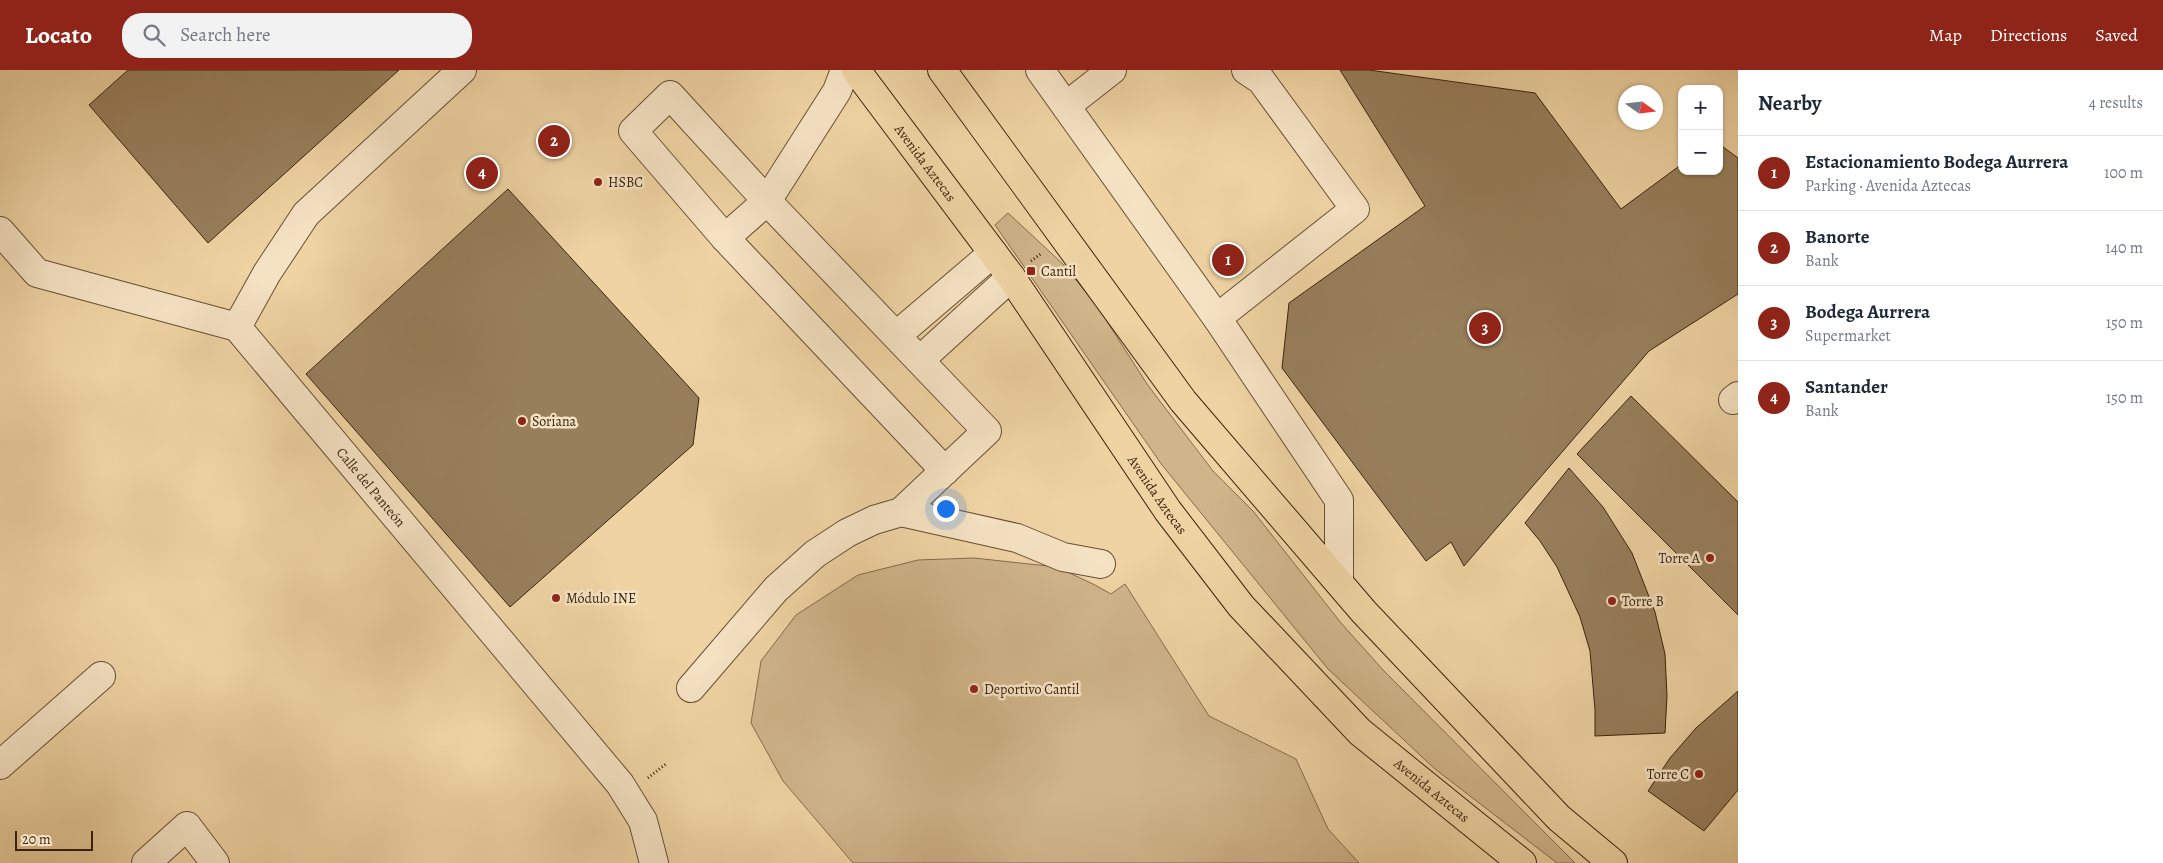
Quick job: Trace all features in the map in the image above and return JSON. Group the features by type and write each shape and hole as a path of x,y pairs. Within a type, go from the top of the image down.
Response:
{"main road":[{"name":"Avenida Aztecas","path":"856,70 1011,277 1168,511 1241,606 1360,732 1522,863"},
{"path":"942,70 1183,401 1364,612 1559,818 1613,863"}],"street":[{"path":"0,231 37,274 237,327 267,273 306,214 462,70"},
{"path":"725,238 767,200 836,91 845,70"},
{"path":"1040,70 1216,318 1339,500 1339,582"},
{"path":"1066,106 1112,70"},
{"path":"1216,318 1355,209 1261,80 1246,70"},
{"path":"691,688 776,588 815,554 847,533 874,520 901,512 945,471 987,431 767,200 670,95 633,131 725,238 945,471"},
{"path":"897,335 993,253"},
{"path":"920,360 1011,277"},
{"name":"Calle del Panteón","path":"237,327 620,784 642,820 654,863"},
{"path":"901,512 1017,538 1063,557 1101,564"},
{"path":"0,765 101,676"},
{"path":"146,863 186,826 215,863"}],"path":[{"path":"1011,277 1063,236"}],"shaded area":[{"path":"1008,213 1065,266 1099,309 1147,384 1213,471 1253,511 1341,623 1384,671 1575,863 1557,863 1435,769 1328,669 1162,465 995,225"},
{"name":"Deportivo Cantil","path":"974,558 1057,567 1111,594 1125,584 1209,716 1296,759 1328,829 1359,863 853,863 783,781 751,723 761,661 796,615 858,575 918,560"}],"building":[{"path":"128,70 399,70 208,243 89,105"},
{"path":"1340,70 1369,70 1535,93 1621,209 1678,167 1678,175 1723,175 1723,147 1738,158 1738,294 1649,351 1464,566 1451,542 1426,561 1282,368 1289,303 1425,206"},
{"name":"Soriana","path":"508,189 699,398 693,445 510,607 306,374"},
{"name":"Torre A","path":"1631,396 1738,502 1738,615 1577,454"},
{"name":"Torre B","path":"1569,468 1603,507 1632,553 1655,612 1665,654 1667,696 1665,733 1595,736 1595,710 1590,651 1580,617 1557,567 1540,541 1525,523"},
{"name":"Torre C","path":"1738,691 1738,790 1704,831 1648,791 1670,758 1696,728"}],"place":[{"name":"Banorte","path":"554,141"},
{"name":"Santander","path":"482,173"},
{"name":"HSBC","path":"598,182"},
{"name":"Estacionamiento Bodega Aurrera","path":"1228,260"},
{"name":"Cantil","path":"1031,271"},
{"name":"Bodega Aurrera","path":"1485,328"},
{"name":"Soriana","path":"522,421"},
{"name":"Torre A","path":"1710,558"},
{"name":"Módulo INE","path":"556,598"},
{"name":"Torre B","path":"1612,601"},
{"name":"Deportivo Cantil","path":"974,689"},
{"name":"Torre C","path":"1699,774"}]}
